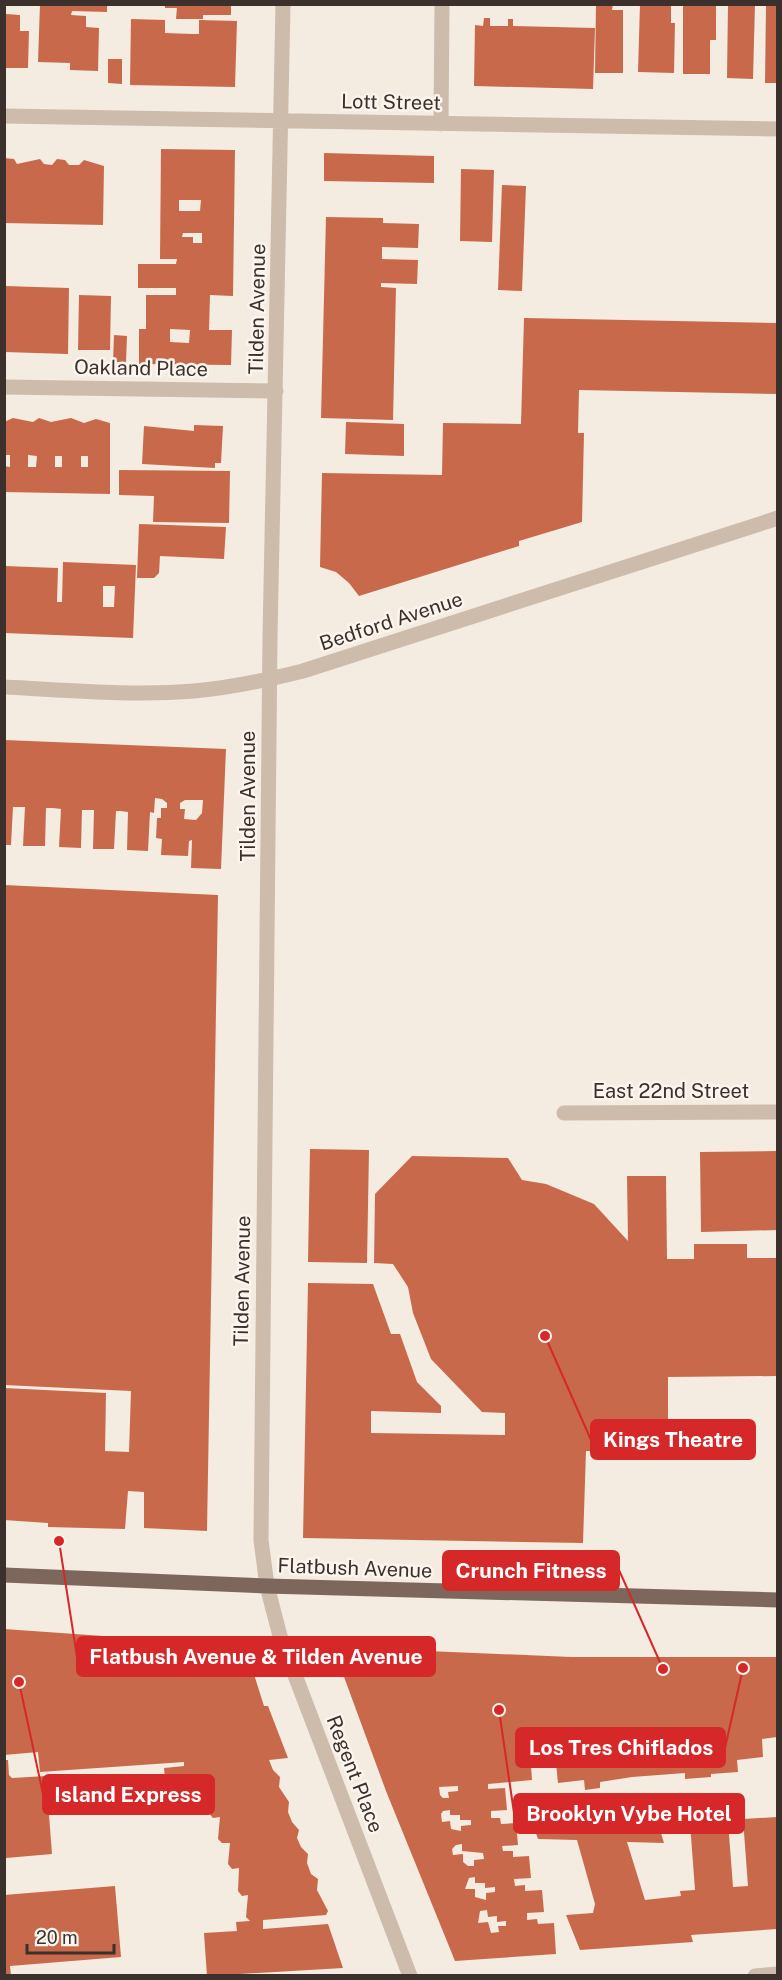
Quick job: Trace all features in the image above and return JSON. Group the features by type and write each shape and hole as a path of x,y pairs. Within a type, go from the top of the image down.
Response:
{"main road":[{"name":"Flatbush Avenue","path":"4,1575 267,1586 777,1600"}],"street":[{"name":"Tilden Avenue","path":"267,1586 261,1528 270,679 284,4"},
{"path":"441,124 442,4"},
{"name":"Lott Street","path":"4,116 777,129"},
{"name":"Oakland Place","path":"4,387 276,391"},
{"name":"Bedford Avenue","path":"4,687 163,692 235,686 270,679 303,671 777,518"},
{"name":"East 22nd Street","path":"564,1113 777,1112"},
{"name":"Regent Place","path":"267,1586 280,1636 410,1976"},
{"path":"754,1976 777,1974"}],"building":[{"path":"40,4 107,4 107,12 72,11 71,15 86,16 86,27 99,28 98,71 70,70 70,63 38,62"},
{"path":"165,4 231,4 231,15 203,15 203,19 176,19 177,8 165,8"},
{"path":"596,4 613,4 612,10 623,10 623,73 595,73"},
{"path":"640,4 671,4 671,23 675,23 674,73 638,72"},
{"path":"728,4 755,4 753,79 727,78"},
{"path":"766,5 777,5 777,83 765,83"},
{"path":"683,6 716,6 716,40 710,40 710,74 683,74"},
{"path":"6,14 20,15 20,31 29,31 28,68 5,68"},
{"path":"484,18 490,18 490,26 508,26 508,19 513,19 513,26 595,28 593,89 474,86 475,25 483,26"},
{"path":"131,19 165,20 165,33 193,34 199,34 199,20 237,21 235,87 130,85"},
{"path":"108,59 122,59 122,84 108,83"},
{"path":"161,149 235,150 233,296 210,295 209,330 232,330 231,365 139,364 139,329 146,329 146,295 176,295 176,288 138,288 138,264 176,264 177,259 160,259","holes":["179,200 201,200 200,211 179,211","183,233 202,233 202,243 193,243 193,237 182,237","170,329 190,330 189,343 170,342"]},
{"path":"324,153 434,156 434,183 324,181"},
{"path":"4,158 14,159 17,164 40,159 44,164 52,165 57,159 65,160 69,165 79,165 84,160 104,166 103,225 4,223"},
{"path":"461,169 494,170 492,242 460,241"},
{"path":"502,185 526,186 522,291 498,290"},
{"path":"326,217 383,218 383,223 419,224 418,248 382,247 382,259 418,260 417,284 381,283 381,287 396,288 393,420 321,418"},
{"path":"4,286 69,288 68,354 4,352"},
{"path":"79,295 111,296 110,350 78,350"},
{"path":"524,318 777,323 777,394 579,390 578,433 584,433 582,522 519,541 519,546 359,596 336,572 320,567 322,473 442,475 443,423 521,424"},
{"path":"114,335 127,336 126,362 113,362"},
{"path":"13,418 33,422 39,418 51,422 71,418 84,423 96,419 110,423 110,494 4,492 4,466 10,467 10,455 4,455 4,422","holes":["28,455 37,456 36,467 28,467","55,456 62,456 62,467 55,467","81,456 88,456 88,467 81,467"]},
{"path":"346,422 404,424 404,456 345,454"},
{"path":"194,425 223,426 221,463 215,463 215,468 142,464 144,426 194,431"},
{"path":"119,470 230,471 229,523 153,522 154,496 119,495"},
{"path":"139,524 226,527 224,559 160,556 159,573 154,578 137,578"},
{"path":"63,562 136,565 133,638 4,633 4,566 58,568 57,602 62,602","holes":["103,586 115,586 114,607 103,607"]},
{"path":"4,740 226,749 221,869 191,868 192,840 189,841 188,856 161,855 162,839 156,838 157,818 161,818 161,808 167,808 167,803 155,798 154,813 150,812 148,851 127,850 128,812 120,811 116,811 114,849 93,849 94,810 82,810 81,848 59,847 61,809 53,808 46,808 45,846 23,846 25,807 13,807 11,845 4,845","holes":["185,800 203,800 202,813 196,820 184,819 185,809 180,809 180,803"]},
{"path":"4,885 218,895 207,1531 144,1528 144,1492 128,1491 125,1529 48,1527 48,1523 4,1520 4,1388 106,1393 105,1451 129,1452 131,1391 4,1385"},
{"path":"310,1149 369,1150 367,1263 308,1262"},
{"path":"777,1151 777,1230 701,1232 700,1152"},
{"path":"412,1156 508,1158 522,1180 546,1184 594,1204 628,1241 627,1176 666,1176 667,1259 694,1259 694,1244 747,1244 747,1258 777,1258 777,1376 668,1377 668,1452 586,1451 583,1543 303,1538 308,1283 373,1284 391,1334 400,1334 417,1382 441,1406 441,1413 371,1411 371,1433 505,1435 505,1413 482,1412 431,1359 413,1313 408,1287 393,1264 374,1263 375,1194"},
{"path":"4,1629 245,1646 264,1706 268,1706 288,1758 269,1760 273,1770 280,1777 279,1787 289,1802 288,1812 292,1822 299,1830 297,1838 301,1847 308,1854 307,1863 311,1874 318,1879 317,1890 328,1911 326,1915 263,1920 263,1929 328,1924 343,1968 207,1976 204,1933 237,1931 236,1922 250,1921 246,1917 248,1895 242,1896 238,1891 239,1868 232,1869 228,1864 230,1843 222,1843 218,1839 220,1817 213,1818 208,1812 207,1804 211,1801 211,1792 204,1792 199,1786 166,1788 164,1768 184,1766 184,1762 40,1772 38,1752 4,1755"},
{"path":"333,1647 571,1657 777,1657 777,1737 762,1739 763,1757 737,1760 738,1772 685,1779 685,1773 632,1777 600,1782 600,1788 585,1790 584,1780 558,1783 556,1763 531,1766 532,1780 488,1784 488,1789 505,1788 507,1810 491,1811 491,1818 500,1818 501,1824 516,1823 518,1845 502,1846 503,1851 513,1851 513,1857 529,1856 531,1878 514,1879 515,1886 525,1885 525,1891 542,1890 544,1912 527,1913 527,1920 537,1919 538,1924 554,1923 556,1954 455,1961 386,1791","holes":["458,1786 458,1791 448,1792 449,1798 443,1798 439,1787","450,1810 450,1815 460,1815 460,1820 471,1820 471,1825 461,1826 461,1831 451,1829 450,1821 442,1822 443,1811","462,1844 462,1851 483,1853 484,1859 474,1860 474,1866 468,1866 463,1862 463,1854 453,1855 452,1849","475,1877 475,1883 485,1883 485,1888 495,1887 495,1892 486,1893 486,1900 475,1897 475,1889 465,1889 469,1878","487,1910 488,1917 497,1916 497,1922 506,1921 506,1926 498,1926 499,1932 491,1933 488,1922 478,1923 480,1911"]},
{"path":"4,1760 8,1760 9,1775 12,1778 46,1776 52,1854 6,1858"},
{"path":"525,1803 653,1807 664,1843 627,1842 645,1900 681,1896 680,1891 695,1890 690,1823 728,1821 733,1887 748,1886 743,1819 777,1817 777,1929 691,1935 693,1942 580,1950 566,1915 593,1913 595,1904 577,1840 538,1839"},
{"path":"115,1886 121,1957 10,1966 11,1976 4,1976 4,1895"}],"place":[{"name":"Kings Theatre","path":"545,1336"},
{"name":"Flatbush Avenue & Tilden Avenue","path":"59,1541"},
{"name":"Los Tres Chiflados","path":"743,1668"},
{"name":"Crunch Fitness","path":"663,1669"},
{"name":"Island Express","path":"19,1682"},
{"name":"Brooklyn Vybe Hotel","path":"499,1710"}]}
